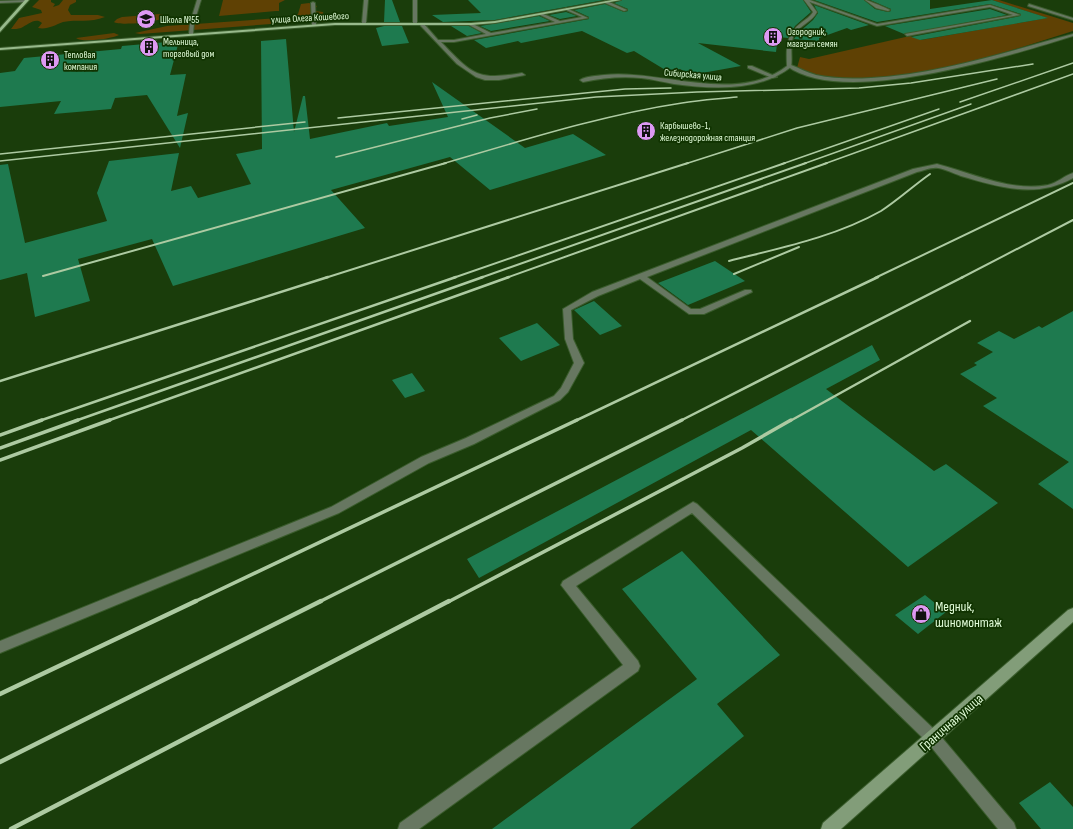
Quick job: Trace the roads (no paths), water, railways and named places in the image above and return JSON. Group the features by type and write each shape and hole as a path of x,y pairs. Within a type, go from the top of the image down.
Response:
{"main road":[{"path":"0,31 26,0"},
{"name":"улица Олега Кошевого","path":"0,49 314,25 364,23 422,25 470,24 541,14 618,0"},
{"name":"Граничная улица","path":"828,829 1073,614"}],"street":[{"path":"0,2 26,0"},
{"path":"191,34 192,23 199,0"},
{"path":"364,23 366,0"},
{"path":"415,0 415,24"},
{"path":"806,0 877,25 990,6 1018,15 907,34"},
{"path":"806,0 811,5 814,12 813,18 794,31 789,41 789,66 797,72 821,79 849,81 932,72 983,62 1073,35"},
{"path":"867,0 877,7 888,10"},
{"path":"606,2 625,10"},
{"path":"313,3 314,25"},
{"path":"1029,5 1073,19"},
{"path":"437,41 454,41 586,18 567,9"},
{"path":"541,14 560,23"},
{"path":"470,24 489,34"},
{"path":"422,25 455,60 474,75 484,78 522,75"},
{"name":"Сибирская улица","path":"583,80 621,75 680,83 727,85 753,82 774,77 784,72 789,66"},
{"path":"750,67 774,77"},
{"path":"0,647 335,510 425,460 470,442 557,398 565,390 579,363 569,339 566,309 595,294 915,170 927,167 937,166 1013,186 1036,188 1052,186 1073,175"},
{"path":"641,276 690,311 700,312 748,292"},
{"path":"406,829 633,666 568,585 693,506 933,738 1008,829"}],"railway":[{"path":"960,102 1073,63"},
{"path":"0,161 596,97 697,92 859,88 911,83 1033,64"},
{"path":"824,164 1073,74"},
{"path":"685,164 797,128 997,79"},
{"path":"338,118 625,89 671,88"},
{"path":"442,164 562,129 622,114 689,102 737,97"},
{"path":"803,164 971,104"},
{"path":"336,157 490,118 537,109"},
{"path":"782,164 939,109"},
{"path":"462,119 477,115"},
{"path":"0,154 305,122"},
{"path":"43,276 446,163"},
{"path":"325,278 688,163"},
{"path":"453,278 785,163"},
{"path":"480,278 806,163"},
{"path":"506,278 827,163"},
{"path":"729,261 807,241 845,228 881,211 930,174"},
{"path":"875,278 1073,183"},
{"path":"961,278 1073,220"},
{"path":"734,274 799,247"},
{"path":"0,381 328,277"},
{"path":"39,421 456,277"},
{"path":"75,421 483,277"},
{"path":"107,421 509,277"},
{"path":"575,421 878,277"},
{"path":"680,421 963,277"},
{"path":"790,421 970,321"},
{"path":"0,435 42,420"},
{"path":"0,448 78,420"},
{"path":"0,460 110,420"},
{"path":"194,602 577,420"},
{"path":"319,602 682,420"},
{"path":"448,602 742,448 791,420"},
{"path":"0,694 196,601"},
{"path":"0,762 321,601"},
{"path":"11,829 449,601"}],"place":[{"name":"Школа №55","path":"146,19"},
{"name":"Огородник, магазин семян","path":"773,37"},
{"name":"Мельница, торговый дом","path":"149,47"},
{"name":"Тепловая компания","path":"50,60"},
{"name":"Карбышево-1, железнодорожная станция","path":"646,131"},
{"name":"Медник, шиномонтаж","path":"921,614"}]}
